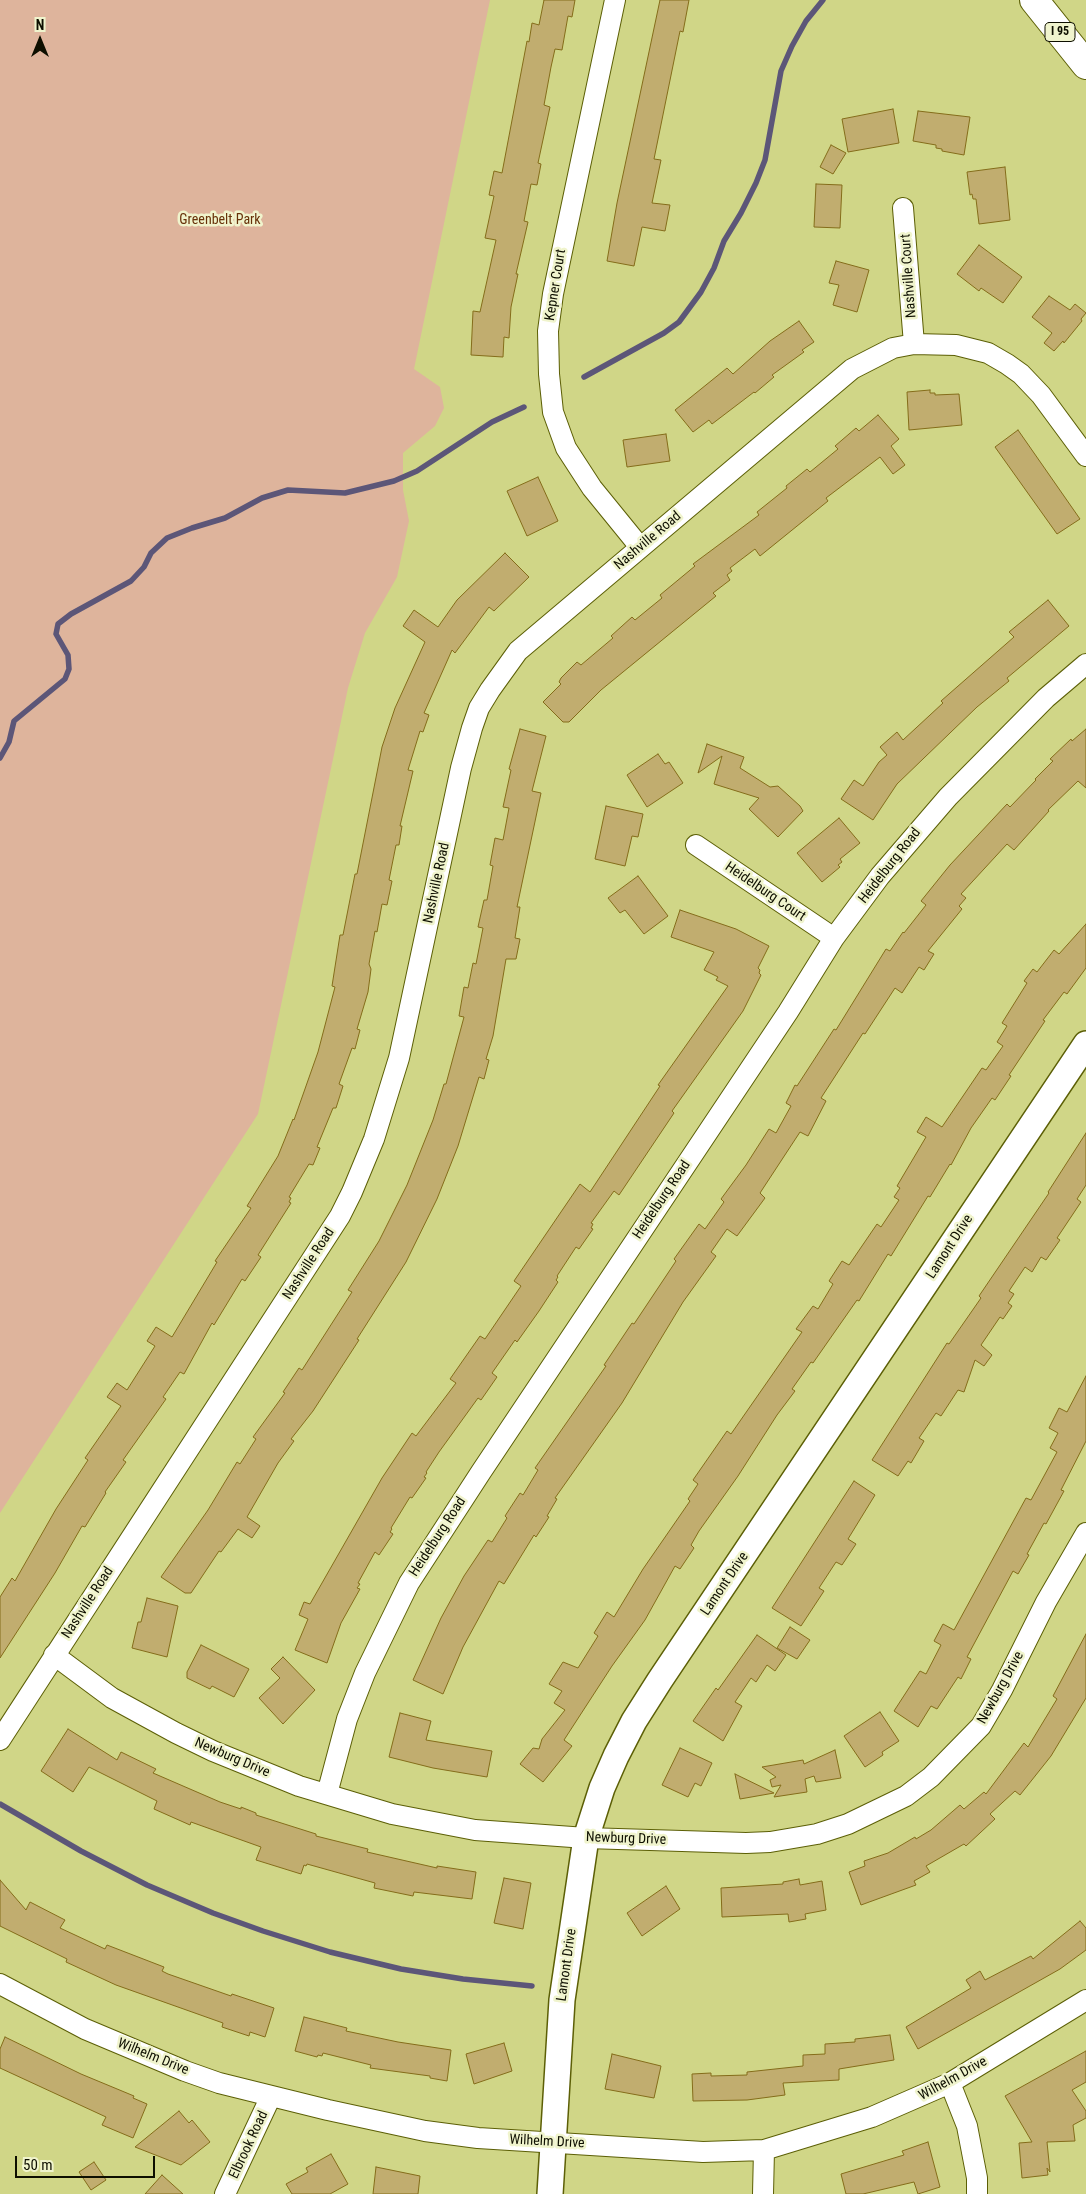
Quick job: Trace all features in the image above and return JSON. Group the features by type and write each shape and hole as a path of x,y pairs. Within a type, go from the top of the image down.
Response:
{"highway":[{"name":"I 95","path":"1034,0 1086,65"}],"street":[{"name":"Kepner Court","path":"615,0 554,285 548,331 548,374 553,412 566,448 592,488 640,547"},
{"name":"Nashville Court","path":"903,208 914,344"},
{"name":"Nashville Road","path":"0,1740 340,1216 352,1192 374,1139 399,1058 461,768 479,708 500,674 518,651 852,369 893,348 914,344 956,345 988,353 1021,374 1041,395 1086,456"},
{"name":"Heidelburg Road","path":"327,1794 347,1719 365,1673 408,1583 788,1012 834,938 886,868 948,797 1039,705 1086,664"},
{"name":"Heidelburg Court","path":"696,845 834,938"},
{"name":"Lamont Drive","path":"550,2194 562,2000 586,1838 602,1788 634,1721 1086,1044"},
{"name":"Newburg Drive","path":"54,1655 112,1698 176,1733 257,1770 392,1814 475,1830 586,1838 746,1843 796,1838 817,1834 848,1824 906,1796 931,1777 981,1726 1002,1690 1046,1602 1086,1533"},
{"name":"Wilhelm Drive","path":"0,1984 85,2029 219,2083 378,2122 478,2138 554,2141 703,2152 764,2150 872,2117 950,2083 1086,2000"},
{"path":"950,2083 967,2126 977,2178 977,2194"},
{"name":"Elbrook Road","path":"225,2194 272,2096"},
{"path":"763,2194 764,2150"}],"green space":[{"name":"Greenbelt Park","path":"0,0 490,0 414,369 440,387 444,408 435,426 403,453 403,490 409,521 397,577 365,633 348,688 258,1114 0,1513"}],"building":[{"path":"544,0 575,0 572,17 568,16 562,50 555,49 551,67 544,105 550,107 538,163 541,164 537,185 531,184 524,221 528,222 516,274 518,274 511,307 509,338 504,337 503,357 471,355 473,311 480,312 496,240 485,238 494,196 489,195 494,171 502,173 527,41 529,42 532,23 539,25"},
{"path":"660,0 689,0 683,32 680,31 654,159 661,160 652,203 670,205 665,231 642,227 634,266 607,261 617,203"},
{"path":"893,109 899,143 848,152 842,119"},
{"path":"918,111 970,117 964,155 942,151 942,149 936,148 936,145 913,141"},
{"path":"831,145 846,153 833,174 820,167"},
{"path":"1005,167 1010,220 979,224 976,199 973,199 972,194 970,195 967,172"},
{"path":"816,184 842,185 840,228 814,227"},
{"path":"979,245 1022,277 1003,303 981,288 979,291 957,274"},
{"path":"836,261 869,270 857,312 833,305 839,285 829,283"},
{"path":"1049,296 1070,310 1075,304 1086,313 1081,319 1082,321 1064,343 1063,341 1054,351 1044,343 1052,333 1032,317"},
{"path":"799,321 814,342 802,350 804,352 772,375 774,377 755,393 712,424 709,420 693,432 675,410 727,368 733,374 770,341"},
{"path":"930,390 930,393 935,393 935,395 959,394 962,425 909,430 907,392"},
{"path":"878,415 899,439 891,446 905,465 893,474 880,457 826,498 828,501 760,556 755,549 730,568 732,571 727,575 730,580 713,593 716,596 601,690 569,722 563,722 543,702 561,684 559,682 561,678 577,662 581,665 613,638 611,636 632,617 635,620 662,598 660,595 695,566 693,564 759,515 757,512 787,488 786,486 807,469 810,472 838,449 835,446 856,428 859,431"},
{"path":"1018,430 1080,519 1057,534 995,447"},
{"path":"666,434 670,461 627,467 623,440"},
{"path":"538,477 558,521 527,536 507,491"},
{"path":"505,553 529,577 494,611 489,607 455,653 452,650 424,713 429,715 423,732 420,731 408,770 413,771 400,826 402,826 399,845 396,845 389,880 392,881 387,905 382,904 377,932 375,931 369,964 371,969 368,992 357,1029 360,1030 355,1049 352,1048 339,1084 343,1086 336,1108 333,1108 317,1147 320,1148 313,1165 309,1164 289,1197 291,1198 289,1202 291,1203 258,1255 261,1257 245,1281 242,1279 214,1325 212,1323 184,1374 180,1372 163,1397 166,1399 123,1460 126,1462 105,1492 85,1527 82,1526 55,1573 0,1658 0,1597 12,1578 15,1581 56,1509 88,1460 85,1458 121,1406 107,1397 117,1383 127,1390 155,1346 147,1341 156,1327 172,1337 217,1262 215,1261 251,1208 247,1206 278,1156 294,1120 318,1052 335,987 332,986 340,935 343,935 355,874 357,874 382,747 395,708 425,642 403,626 414,610 438,627 457,600"},
{"path":"1048,600 1069,626 1007,678 1009,681 977,707 897,784 873,820 841,799 854,780 863,786 879,762 887,755 880,747 897,732 903,740 943,703 941,701 1014,637 1009,632"},
{"path":"520,729 546,736 532,791 541,793 517,907 520,907 515,938 520,939 516,959 506,959 493,1036 486,1059 489,1060 484,1079 479,1077 458,1146 437,1199 406,1262 313,1411 291,1439 294,1441 278,1463 247,1517 260,1526 252,1538 238,1529 221,1552 219,1551 191,1593 185,1593 161,1577 208,1510 237,1462 240,1464 256,1439 253,1437 285,1393 283,1392 299,1368 302,1370 352,1292 348,1290 379,1241 407,1185 433,1120 444,1084 446,1084 464,1017 459,1016 464,987 468,988 473,963 476,964 483,928 478,927 484,900 487,900 493,866 490,865 495,838 503,840 509,808 503,807 511,770 509,769"},
{"path":"1086,729 1086,788 1078,781 1048,810 1014,850 1007,844 961,894 966,898 959,906 962,909 928,951 934,954 924,970 919,967 902,993 895,988 865,1034 863,1033 821,1098 826,1101 808,1136 800,1132 760,1193 765,1198 737,1236 727,1229 711,1252 716,1256 683,1302 622,1403 555,1498 557,1499 547,1516 549,1517 536,1537 534,1535 504,1584 499,1581 463,1647 443,1694 413,1680 441,1618 464,1576 488,1540 492,1542 507,1518 505,1516 520,1493 523,1495 538,1470 535,1468 676,1261 674,1259 699,1224 705,1229 724,1202 721,1199 769,1129 776,1133 791,1106 786,1103 795,1085 797,1086 834,1029 836,1030 886,949 890,951 926,905 921,901 950,865 1007,804 1010,807 1036,780 1053,761 1050,759 1071,739 1072,741"},
{"path":"707,744 744,757 740,768 770,787 778,786 803,811 778,837 749,809 759,798 714,784 722,756 698,773"},
{"path":"658,754 665,764 669,762 683,783 647,807 627,775"},
{"path":"606,806 643,814 638,837 632,836 625,866 595,859"},
{"path":"839,818 860,843 840,859 842,862 838,865 840,867 822,882 797,853"},
{"path":"638,876 668,916 644,934 625,910 620,913 608,898"},
{"path":"680,910 736,929 769,946 758,968 761,975 743,1011 672,1111 674,1113 619,1195 614,1191 591,1223 593,1224 591,1228 593,1229 579,1249 576,1247 557,1276 556,1280 558,1282 539,1311 517,1342 515,1340 492,1373 497,1377 481,1400 478,1398 426,1472 424,1477 426,1478 412,1498 410,1497 391,1528 390,1532 393,1534 379,1555 375,1552 358,1583 360,1584 357,1588 360,1589 341,1623 327,1663 295,1650 308,1619 299,1615 304,1602 310,1604 382,1478 412,1433 416,1436 456,1383 450,1379 480,1336 485,1339 521,1286 514,1281 580,1184 590,1192 660,1086 658,1085 728,986 716,980 718,977 704,970 714,952 671,937"},
{"path":"1086,924 1086,968 1067,994 1064,992 1043,1020 1045,1021 1009,1075 1011,1076 995,1100 992,1098 971,1128 951,1165 930,1197 928,1196 891,1256 888,1254 859,1301 857,1300 813,1363 811,1362 792,1389 795,1391 699,1531 691,1545 694,1548 680,1569 675,1566 645,1620 612,1666 564,1740 572,1746 543,1782 520,1764 533,1748 539,1749 542,1739 565,1710 554,1703 562,1691 549,1684 563,1662 578,1668 598,1636 594,1633 607,1612 614,1617 643,1569 690,1501 688,1499 698,1484 693,1480 727,1431 731,1434 802,1332 796,1329 813,1306 818,1309 833,1284 829,1281 842,1261 849,1265 877,1224 881,1227 899,1200 894,1197 900,1188 897,1186 926,1137 917,1132 926,1117 942,1127 982,1068 986,1070 1003,1046 997,1042 1007,1026 1002,1023 1027,983 1024,981 1033,969 1037,972 1054,950 1059,954"},
{"path":"1086,1133 1086,1185 1077,1199 1081,1202 1057,1238 1060,1240 1046,1260 1041,1257 1032,1272 1025,1267 1009,1291 1014,1294 1008,1303 1012,1306 1003,1319 1000,1317 981,1345 992,1355 984,1366 975,1360 964,1392 958,1390 941,1416 936,1413 919,1438 924,1441 911,1463 908,1461 898,1476 872,1460 947,1343 949,1344 981,1298 979,1296 1049,1193"},
{"path":"1086,1376 1086,1441 1061,1490 1064,1491 1046,1524 1044,1523 1018,1574 1013,1571 967,1657 971,1659 961,1679 958,1677 937,1709 931,1706 918,1727 894,1711 920,1671 926,1674 941,1645 934,1641 943,1624 954,1630 1026,1498 1031,1500 1057,1452 1050,1448 1058,1433 1049,1428 1059,1408 1067,1412"},
{"path":"854,1481 875,1495 848,1539 856,1544 842,1565 836,1562 819,1588 824,1591 801,1626 772,1608"},
{"path":"147,1598 178,1606 167,1657 132,1648 138,1622 141,1622"},
{"path":"790,1627 810,1640 797,1659 777,1648"},
{"path":"1086,1634 1086,1698 1051,1756 1020,1795 1015,1791 990,1814 995,1819 966,1846 964,1844 926,1866 930,1872 914,1881 916,1885 861,1905 849,1872 865,1866 864,1861 888,1853 915,1837 916,1839 931,1830 960,1805 964,1809 984,1792 986,1794 1024,1743 1028,1747 1057,1699 1053,1696"},
{"path":"757,1635 786,1655 775,1671 767,1665 756,1682 751,1678 735,1702 742,1706 723,1741 693,1721 716,1688 718,1690"},
{"path":"201,1645 249,1669 234,1697 212,1686 210,1689 187,1678 187,1672"},
{"path":"283,1657 315,1690 283,1724 259,1698 280,1678 271,1669"},
{"path":"880,1712 899,1741 882,1752 883,1755 865,1767 844,1736"},
{"path":"400,1713 431,1721 426,1740 492,1751 487,1777 433,1768 389,1757"},
{"path":"68,1729 117,1760 121,1752 156,1769 153,1773 220,1802 256,1813 256,1815 316,1834 316,1836 368,1849 367,1852 437,1868 437,1866 476,1872 472,1899 414,1892 413,1896 374,1888 375,1883 307,1864 306,1866 304,1865 301,1874 256,1860 261,1847 191,1822 190,1825 154,1809 157,1801 89,1767 73,1792 41,1771"},
{"path":"680,1748 712,1763 701,1786 695,1783 688,1797 662,1785"},
{"path":"835,1750 841,1778 816,1782 814,1776 805,1779 807,1792 774,1797 781,1785 772,1787 770,1780 776,1777 762,1767 803,1760 804,1764"},
{"path":"735,1774 774,1793 740,1799"},
{"path":"504,1878 531,1883 523,1929 494,1923"},
{"path":"799,1879 800,1885 822,1881 826,1910 805,1914 806,1919 789,1922 788,1914 722,1917 721,1888 783,1884 783,1882"},
{"path":"0,1880 26,1910 30,1902 65,1920 60,1928 105,1949 107,1945 164,1967 162,1971 168,1974 231,1996 232,1994 274,2008 265,2037 250,2032 249,2036 222,2027 223,2023 116,1985 66,1962 67,1959 0,1926"},
{"path":"666,1886 680,1909 642,1936 627,1913"},
{"path":"1080,1921 1086,1928 1086,1950 1060,1969 918,2049 906,2027 971,1988 966,1980 980,1971 985,1980 1031,1956 1033,1959"},
{"path":"304,2017 347,2028 346,2031 398,2042 451,2050 447,2081 430,2078 430,2076 370,2068 371,2065 323,2053 322,2056 318,2055 317,2057 295,2051"},
{"path":"890,2035 894,2060 839,2069 839,2080 783,2083 785,2095 747,2100 693,2101 692,2074 711,2073 711,2076 747,2075 747,2072 803,2066 803,2055 825,2054 825,2044 855,2042 855,2039"},
{"path":"5,2037 81,2074 134,2096 133,2098 147,2104 133,2138 102,2125 106,2117 0,2068 0,2049"},
{"path":"504,2043 512,2071 474,2084 466,2054"},
{"path":"1086,2051 1086,2082 1072,2090 1086,2111 1086,2118 1073,2125 1075,2141 1047,2142 1050,2172 1047,2168 1048,2175 1022,2178 1019,2143 1032,2142 1005,2096"},
{"path":"612,2054 661,2066 654,2098 605,2089"},
{"path":"179,2111 189,2123 192,2120 210,2142 181,2165 135,2147"},
{"path":"928,2142 940,2187 918,2194 914,2182 863,2194 846,2194 841,2174 904,2155 902,2151"},
{"path":"331,2154 348,2184 330,2194 292,2194 286,2184 308,2172 306,2168"},
{"path":"94,2162 106,2180 91,2190 79,2172"},
{"path":"376,2167 420,2176 418,2194 373,2194"},
{"path":"162,2175 183,2194 145,2194"}],"waterway":[{"path":"584,377 664,333 679,322 701,292 714,268 724,241 756,183 765,160 781,71 806,21 823,0"},
{"path":"0,758 9,742 14,721 65,679 69,669 68,655 56,634 58,624 71,614 131,581 144,567 151,553 167,538 225,518 262,498 288,490 345,493 394,481 417,471 492,422 524,407"},
{"path":"0,1804 81,1851 147,1885 213,1913 263,1931 330,1952 401,1969 463,1979 532,1986"}]}
